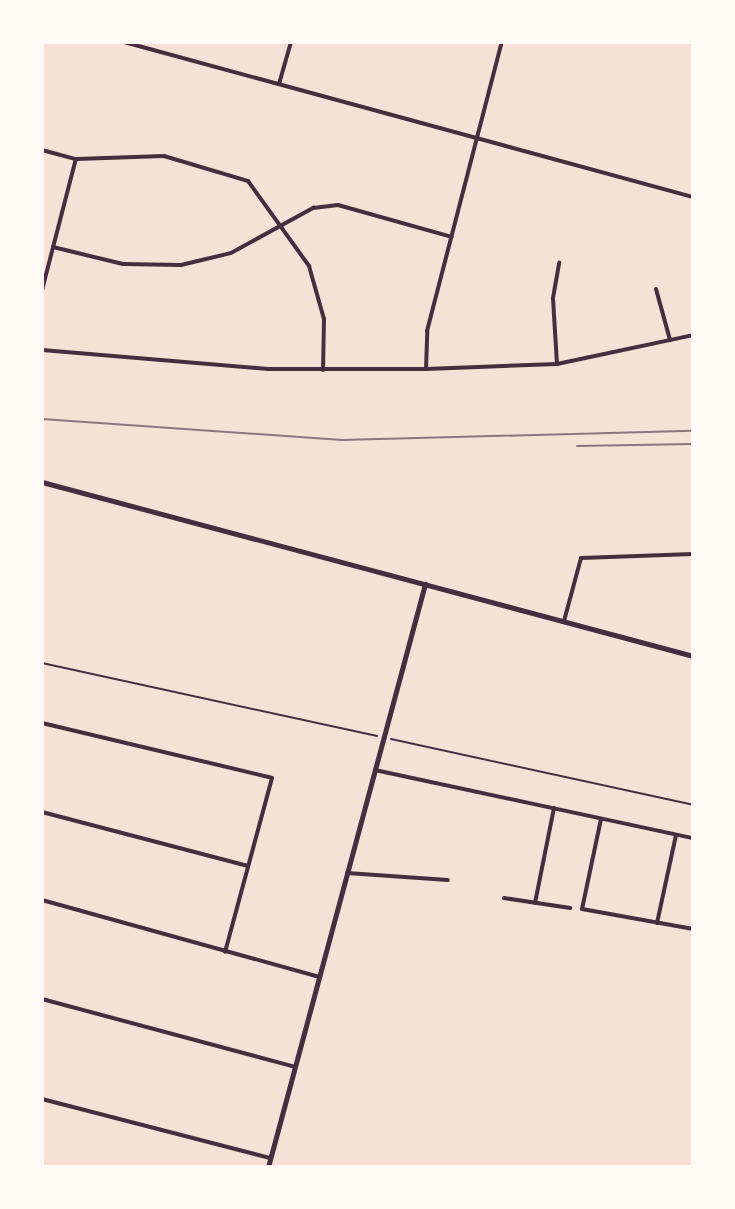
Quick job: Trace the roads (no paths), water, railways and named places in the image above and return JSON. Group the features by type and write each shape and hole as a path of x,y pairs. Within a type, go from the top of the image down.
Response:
{"street":[{"path":"124,42 693,197"},
{"path":"279,84 291,42"},
{"path":"426,369 427,331 502,42"},
{"path":"42,150 76,159 164,156 230,172 267,198 284,222 317,288 323,370"},
{"path":"42,290 76,159"},
{"path":"53,247 123,264 181,265 231,253 284,222 338,205 452,237"},
{"path":"557,364 553,298 559,263"},
{"path":"656,289 670,340"},
{"path":"42,350 323,370 426,369 557,364 693,335"},
{"path":"42,482 693,656"},
{"path":"564,621 581,558 693,554"},
{"path":"268,1167 425,584"},
{"path":"42,723 272,778 225,952"},
{"path":"375,770 693,838"},
{"path":"535,903 554,808"},
{"path":"42,812 248,866"},
{"path":"601,819 582,909 693,929"},
{"path":"657,923 676,835"},
{"path":"347,873 448,880"},
{"path":"504,898 570,908"},
{"path":"42,900 319,977"},
{"path":"42,999 295,1067"},
{"path":"42,1099 270,1158"}],"railway":[{"path":"42,419 342,440 693,431"},
{"path":"577,446 693,444"}]}
